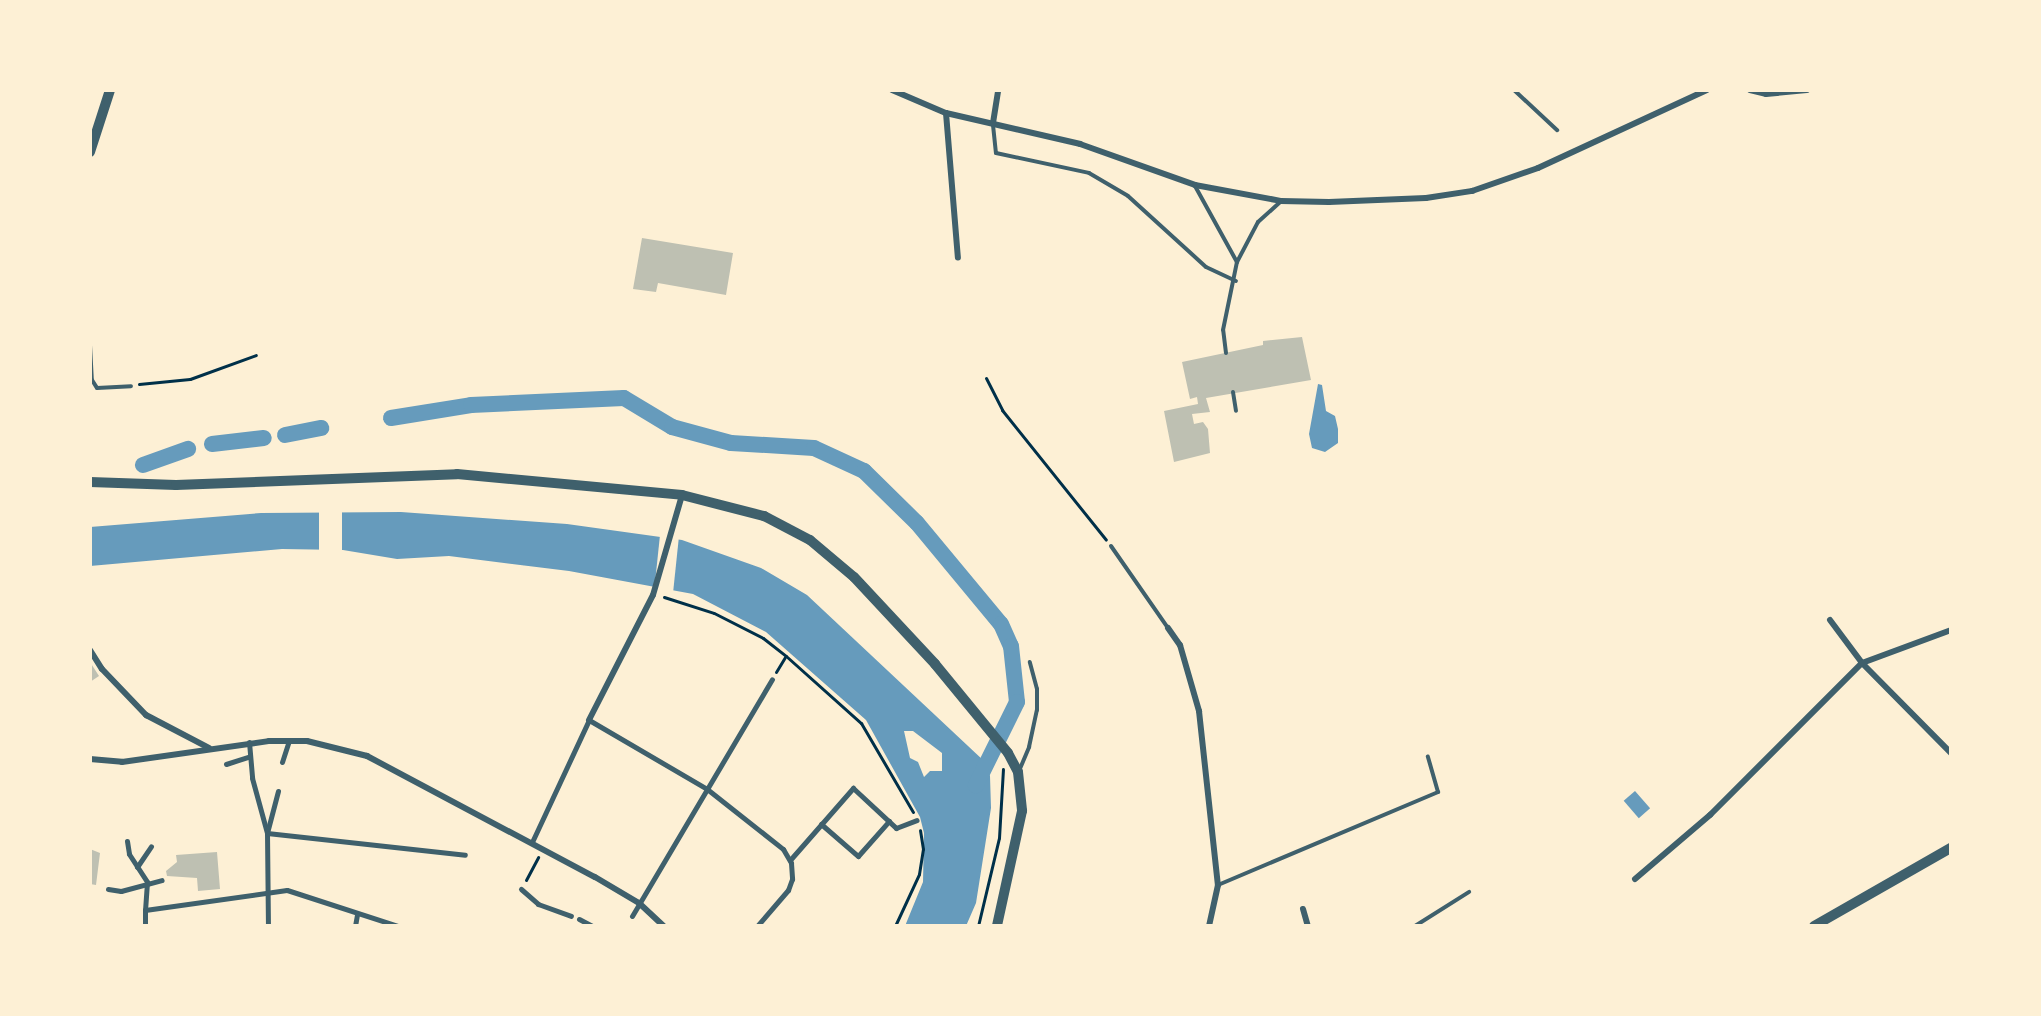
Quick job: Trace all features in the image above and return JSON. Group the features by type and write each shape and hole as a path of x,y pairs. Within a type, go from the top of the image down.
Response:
{"street":[{"path":"90,152 110,90"},
{"path":"892,90 946,113 1113,154 1195,185 1281,201 1426,198 1472,191 1538,168 1707,90"},
{"path":"993,123 998,90"},
{"path":"1750,90 1766,94 1807,90"},
{"path":"946,113 958,258"},
{"path":"90,482 176,485 457,474 682,495 764,516 810,540 854,577 989,727 1009,753 1018,772 1022,811 1018,837 996,926"},
{"path":"532,842 589,720 654,593 682,495"},
{"path":"1830,620 1862,663 1951,753"},
{"path":"1168,628 1180,645 1199,711 1218,885 1209,926"},
{"path":"1635,879 1710,815 1862,663 1951,630"},
{"path":"90,650 102,669 146,715 210,748"},
{"path":"632,916 772,679"},
{"path":"589,720 707,789 783,849 790,860 792,879 788,890 759,924 766,926"},
{"path":"92,761 122,762 249,742 289,741 307,741 367,756 532,842 639,903 664,926"},
{"path":"282,762 289,741"},
{"path":"249,742 252,778 267,832"},
{"path":"226,764 250,756"},
{"path":"790,860 853,788 896,828 917,820"},
{"path":"268,926 265,891 267,832 278,791"},
{"path":"821,824 858,856 889,821"},
{"path":"267,832 465,855"},
{"path":"127,841 129,854 147,882 145,926"},
{"path":"1814,926 1951,848"},
{"path":"137,867 148,849"},
{"path":"108,889 121,891 147,882 162,880"},
{"path":"216,889 217,899"},
{"path":"521,889 538,904 571,916"},
{"path":"145,910 265,891 287,890 357,915 398,926"},
{"path":"1303,909 1308,926"},
{"path":"355,926 357,915"},
{"path":"579,919 590,924"}],"lane":[{"path":"1514,90 1557,130"},
{"path":"993,123 996,153 1089,172 1128,196 1206,267 1236,281"},
{"path":"1195,185 1238,262"},
{"path":"1226,353 1223,330 1236,281 1238,262 1258,222 1281,201"},
{"path":"90,345 92,380 97,388 132,386"},
{"path":"1233,393 1236,411"},
{"path":"1111,546 1168,628"},
{"path":"1018,772 1029,747 1037,710 1037,689 1030,662"},
{"path":"1218,885 1438,792 1428,756"},
{"path":"1415,926 1469,891"}],"path":[{"path":"146,383 190,380 256,355"},
{"path":"986,378 1002,410 1111,546"},
{"path":"654,593 686,601 763,638 861,723 917,820 923,849 919,874 895,926"},
{"path":"772,679 786,656"},
{"path":"978,926 999,838 999,780 1009,753"},
{"path":"527,878 536,861"}],"water":[{"path":"1318,384 1322,385 1326,411 1335,416 1338,429 1338,443 1325,452 1312,448 1309,434"},
{"path":"401,512 567,524 682,540 761,568 807,595 984,761 990,776 991,808 976,903 966,926 905,926 923,882 924,833 920,817 866,720 766,632 693,594 569,571 449,556 397,559 343,550 282,549 90,566 90,527 261,513","holes":["904,731 913,731 942,753 942,771 930,771 924,777 918,762 910,758"]},
{"path":"1635,791 1650,808 1639,818 1624,801"}],"pier":[{"path":"319,510 342,510 342,550 319,550"},
{"path":"660,535 679,537 673,592 654,590"}],"building":[{"path":"642,238 733,253 726,295 658,283 656,292 633,289"},
{"path":"1302,337 1311,380 1206,398 1210,412 1192,414 1194,424 1203,422 1208,429 1210,453 1174,462 1164,411 1198,404 1197,397 1190,399 1182,362 1263,345 1263,341"},
{"path":"90,662 99,676 90,682"},
{"path":"90,849 100,853 96,885 90,884"},
{"path":"217,852 220,889 198,891 197,878 167,876 166,871 177,862 176,855"}],"waterway":[{"path":"391,418 471,405 624,398 672,427 731,443 814,448 864,471 917,523 1001,624 1011,646 1017,702 976,785"},
{"path":"285,435 321,428"},
{"path":"212,444 264,438"},
{"path":"143,465 188,449"}]}
